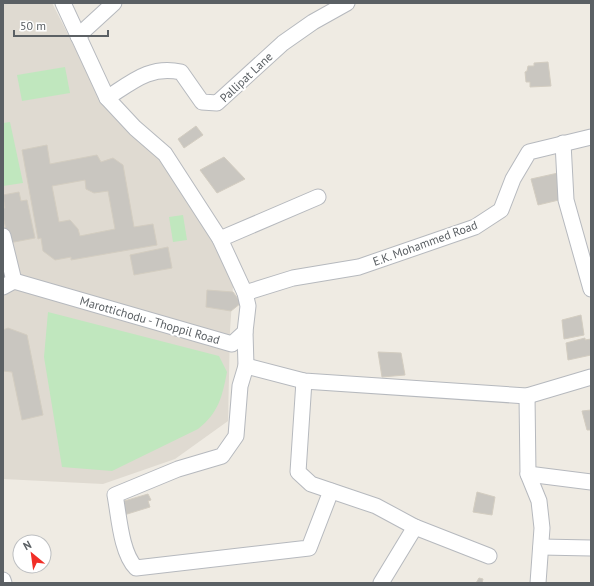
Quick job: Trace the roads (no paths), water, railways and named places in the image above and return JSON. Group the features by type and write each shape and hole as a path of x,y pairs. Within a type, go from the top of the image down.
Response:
{"street":[{"path":"63,3 107,98 134,128 165,154 220,239 245,293 248,306 246,366 240,386 236,436 222,456 178,469 115,495 123,538 131,563 136,568 309,548 331,491"},
{"path":"78,36 114,3"},
{"name":"Pallipat Lane","path":"107,98 150,72 167,69 181,72 202,102 217,103 283,43 313,22 347,3"},
{"name":"E.K. Mohammed Road","path":"245,293 293,278 359,267 475,227 501,210 514,179 529,152 591,137"},
{"path":"563,143 566,200 591,289"},
{"path":"220,239 318,197"},
{"path":"3,236 8,284"},
{"name":"Marottichodu - Thoppil Road","path":"8,284 232,344 246,332"},
{"path":"246,366 304,381 527,396 591,377"},
{"path":"304,381 298,472 311,484 376,506 415,527 489,556"},
{"path":"527,396 528,474 539,501 542,528 538,583"},
{"path":"528,474 591,482"},
{"path":"380,583 415,527"},
{"path":"541,547 591,548"}]}
